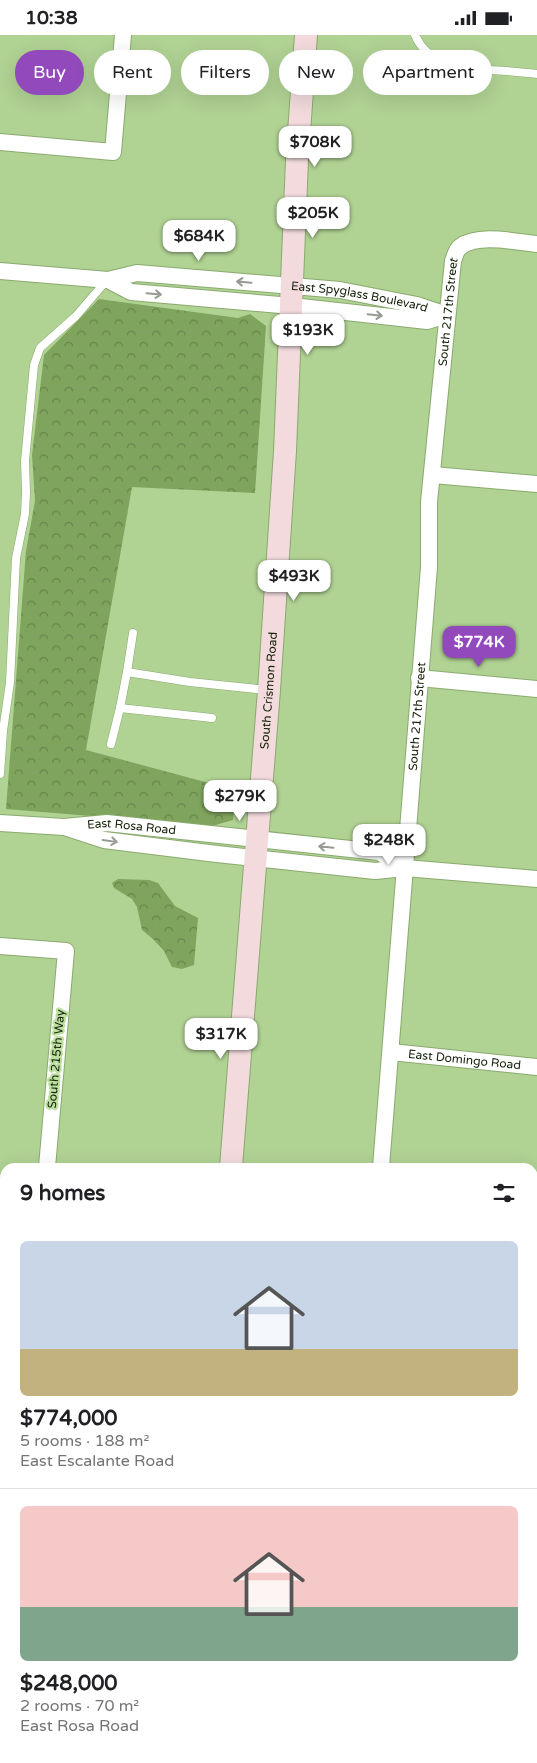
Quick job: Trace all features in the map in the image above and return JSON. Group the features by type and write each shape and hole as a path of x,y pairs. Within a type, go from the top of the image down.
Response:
{"street":[{"path":"0,142 113,152 123,35"},
{"name":"South Crismon Road","path":"231,1163 269,690 285,451 298,151 306,35"},
{"name":"South 217th Street","path":"381,1163 429,567 429,502 453,261 458,249 468,242 491,239 537,244"},
{"name":"East Spyglass Boulevard","path":"0,271 108,280 131,292 292,296 427,321 447,315"},
{"path":"433,475 537,484"},
{"path":"419,678 537,689"},
{"name":"East Rosa Road","path":"0,823 64,827 107,823 256,849 379,852 405,868 537,879"},
{"name":"South 215th Way","path":"0,946 66,951 47,1163"},
{"name":"East Domingo Road","path":"391,1053 537,1067"}],"lane":[{"path":"415,35 431,56 454,67 537,74"},
{"path":"0,774 3,731 10,682 16,558 26,492 25,461 34,365 40,348 76,315 108,280"},
{"path":"112,743 133,633"},
{"path":"127,672 190,682 269,690"},
{"path":"120,708 212,718"}],"green space":[{"path":"99,299 238,318 250,314 266,326 255,493 132,487 86,750 235,790 233,820 212,826 6,809 26,551 35,501 32,455 44,355"},
{"path":"118,879 149,880 158,883 175,906 198,918 194,965 182,969 172,967 164,951 142,930 137,907 132,899 114,888 112,883"}]}
